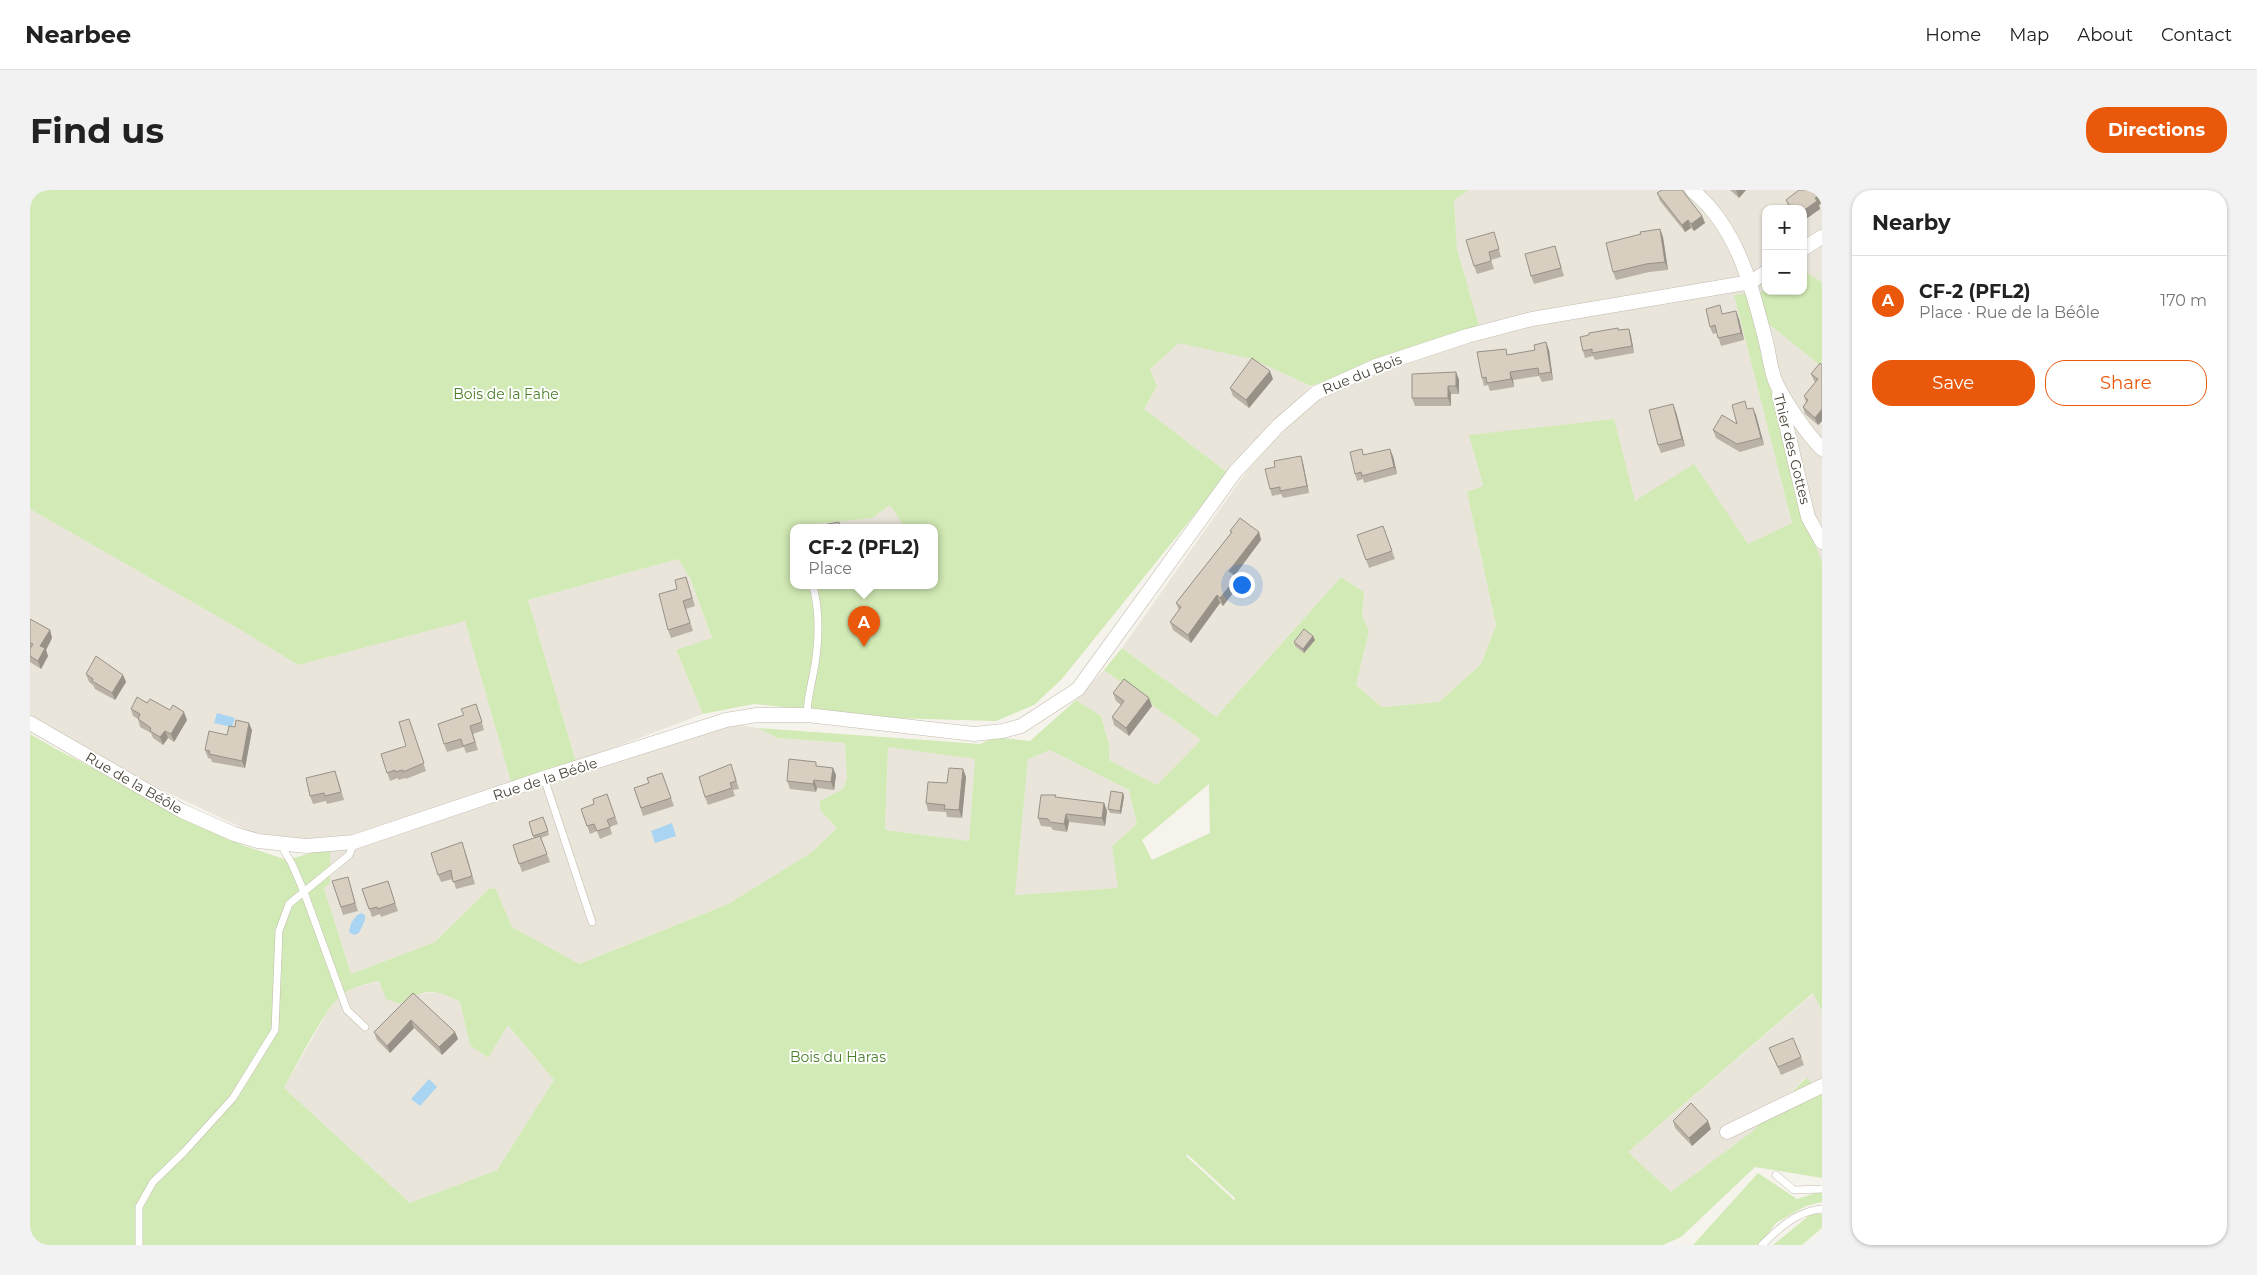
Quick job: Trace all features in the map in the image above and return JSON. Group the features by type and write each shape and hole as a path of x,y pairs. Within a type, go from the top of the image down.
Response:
{"street":[{"name":"Thier des Gottes","path":"1692,190 1707,202 1726,227 1751,282 1808,517 1822,542"},
{"path":"1807,247 1822,238"},
{"path":"1751,282 1762,275"},
{"name":"Rue du Bois","path":"1078,689 1234,472 1278,426 1316,393 1376,366 1467,336 1532,319 1751,282"},
{"path":"1776,382 1811,438 1822,449"},
{"name":"Rue de la Béôle","path":"30,723 182,811 234,834 258,841 281,845 306,846 354,842 544,778 726,720 757,715 807,716 974,734 1021,726 1078,689"},
{"path":"1727,1132 1822,1086"}],"lane":[{"path":"807,716 807,698 816,658 818,614 814,589"},
{"path":"544,778 592,922"},
{"path":"140,1245 139,1207 153,1182 184,1152 233,1098 275,1030 279,931 289,904 349,855 354,842"},
{"path":"281,845 304,892 347,1010 365,1027"},
{"path":"1776,1175 1794,1190 1822,1189"},
{"path":"1762,1245 1784,1224 1812,1210 1822,1209"}],"shaded area":[{"path":"1469,190 1822,190 1822,282 1807,273 1807,205 1762,205 1762,291 1756,295 1734,295 1792,523 1749,544 1469,435 1483,487 1467,492 1496,625 1481,664 1439,702 1382,707 1356,685 1369,631 1362,615 1364,592 1341,577 1216,717 1122,648 1258,455 1324,394 1488,333 1479,325 1457,249 1454,200"},
{"path":"1750,308 1822,367 1822,562 1804,517"},
{"path":"1179,342 1252,359 1311,386 1228,473 1144,409 1157,386 1150,369"},
{"path":"890,505 902,524 812,524 871,518"},
{"path":"30,509 236,627 298,665 465,620 512,785 353,838 281,840 251,832 122,771 30,716"},
{"path":"678,559 690,578 712,639 676,651 703,714 576,762 528,600"},
{"path":"1104,670 1201,740 1157,785 1109,760 1109,745 1101,716 1076,700"},
{"path":"727,723 758,728 777,738 845,743 847,779 843,789 820,810 837,828 812,852 728,904 578,964 512,927 496,889 490,888 435,942 351,974 324,888 330,883 330,850"},
{"path":"888,746 975,759 969,841 885,830"},
{"path":"1050,750 1129,790 1137,824 1112,846 1119,888 1015,895 1028,759"},
{"path":"379,981 416,994 443,992 460,1002 470,1045 488,1058 508,1025 554,1080 497,1170 410,1203 284,1088 326,1014 340,995 353,988"},
{"path":"1814,993 1822,1011 1822,1083 1816,1087 1805,1078 1753,1131 1671,1192 1628,1152"}],"green space":[{"name":"Bois de la Fahe","path":"30,190 1469,190 1454,200 1457,249 1479,325 1311,386 1252,359 1179,343 1150,369 1157,386 1144,409 1228,473 1061,680 1034,705 996,721 891,718 754,704 703,714 676,650 712,638 690,578 678,559 528,600 576,762 512,785 465,621 298,665 236,627 30,509"},
{"path":"1807,273 1822,282 1822,367 1764,320 1756,295 1762,291 1762,295 1807,295"},
{"name":"Bois du Haras","path":"1746,294 1804,517 1822,562 1822,1011 1813,993 1628,1152 1671,1192 1753,1131 1806,1078 1822,1092 1822,1178 1755,1167 1681,1237 1663,1245 30,1245 30,734 242,845 287,860 321,850 330,850 330,883 324,888 351,974 435,942 490,888 496,889 512,927 579,964 728,904 812,852 837,828 820,810 820,801 843,789 847,779 845,743 777,738 758,728 980,744 995,737 1030,741 1076,700 1101,716 1109,745 1109,760 1157,785 1201,740 1104,670 1122,648 1216,717 1341,577 1364,592 1362,615 1369,631 1356,685 1382,707 1439,702 1481,664 1496,625 1467,492 1483,486 1469,435 1614,419 1635,501 1694,464 1748,544 1792,523 1734,295","holes":["888,747 975,759 969,841 885,830","1050,750 1129,790 1137,824 1112,846 1118,888 1015,895 1028,759","1209,784 1210,833 1152,860 1142,840","379,981 386,999 400,1004 416,995 430,992 451,997 460,1002 470,1045 488,1058 508,1025 554,1080 497,1170 410,1203 284,1088 312,1037 336,1000 351,989","1187,1154 1235,1198 1234,1200 1186,1156"]},
{"path":"1758,1173 1797,1199 1822,1191 1822,1202 1806,1206 1776,1223 1759,1245 1693,1245"},
{"path":"1811,1214 1822,1214 1822,1228 1802,1245 1773,1245"}],"water":[{"path":"217,713 235,718 232,727 214,723"},
{"path":"672,823 676,836 655,843 651,831"},
{"path":"361,913 365,915 365,920 359,933 354,935 349,932 350,926 354,918"},
{"path":"429,1079 437,1087 420,1106 411,1099"}],"building":[{"path":"1662,190 1682,190 1702,216 1691,224 1688,220 1682,225 1657,193"},
{"path":"1799,190 1822,190 1822,193 1815,198 1817,201 1807,208 1807,205 1789,205 1786,200"},
{"path":"1660,229 1665,262 1646,264 1613,272 1606,243 1641,234 1640,232"},
{"path":"1494,232 1499,249 1489,252 1491,261 1474,266 1466,240"},
{"path":"1555,246 1561,268 1531,276 1525,254"},
{"path":"1720,305 1722,314 1736,311 1741,333 1718,338 1715,325 1710,327 1706,309"},
{"path":"1618,328 1618,330 1629,329 1632,346 1592,353 1592,349 1583,351 1580,337 1589,335 1589,333"},
{"path":"1546,342 1551,372 1539,374 1538,368 1510,372 1511,379 1487,383 1486,377 1482,378 1477,352 1506,349 1507,355 1535,350 1534,345"},
{"path":"1252,358 1270,371 1246,400 1230,388"},
{"path":"1820,363 1822,365 1822,409 1815,418 1803,407 1808,400 1804,396 1818,379 1811,374"},
{"path":"1456,372 1456,386 1448,386 1448,398 1412,398 1412,374"},
{"path":"1745,401 1747,409 1753,408 1761,438 1737,444 1713,430 1722,415 1737,424 1732,405"},
{"path":"1673,404 1682,439 1658,445 1649,410"},
{"path":"1362,449 1363,455 1390,449 1394,467 1362,476 1361,472 1355,474 1350,452"},
{"path":"1301,456 1307,486 1280,491 1280,487 1270,489 1265,469 1275,467 1274,461"},
{"path":"1240,518 1259,532 1229,571 1237,577 1220,598 1217,595 1188,635 1170,622 1181,607 1176,603 1232,532 1230,531"},
{"path":"1383,526 1392,551 1366,560 1357,535"},
{"path":"686,577 692,598 683,601 690,623 668,630 659,594 677,589 675,580"},
{"path":"30,619 50,630 40,646 45,648 38,661 30,656 30,649 33,644 30,643"},
{"path":"1304,629 1313,636 1303,649 1294,642"},
{"path":"96,656 123,675 112,693 92,681 93,679 86,674"},
{"path":"1124,679 1149,698 1126,728 1112,717 1124,701 1113,693"},
{"path":"137,697 147,703 150,699 170,710 173,705 184,712 171,734 165,731 160,737 150,731 151,728 138,719 140,714 131,709"},
{"path":"476,704 482,722 470,726 475,742 463,746 461,739 444,744 438,724 464,715 461,709"},
{"path":"409,719 424,763 403,772 403,770 395,772 395,770 387,773 381,754 406,746 399,722"},
{"path":"236,720 249,723 242,761 209,754 210,751 205,750 209,731 227,735 229,726 235,727"},
{"path":"789,759 816,762 816,766 833,768 831,782 814,780 813,784 787,781"},
{"path":"731,764 736,781 730,783 732,788 705,797 699,777"},
{"path":"949,768 963,769 959,810 944,809 945,805 926,803 928,782 947,783"},
{"path":"335,771 341,792 325,796 324,793 310,796 306,778"},
{"path":"662,773 671,798 641,808 634,788 649,783 647,778"},
{"path":"1111,791 1123,793 1120,811 1108,809"},
{"path":"607,794 615,817 607,820 610,827 597,831 594,824 587,826 581,809 594,804 593,799"},
{"path":"1041,795 1056,795 1055,797 1104,803 1102,818 1066,814 1064,824 1038,818"},
{"path":"543,817 548,831 533,836 529,822"},
{"path":"540,836 547,854 519,864 513,845"},
{"path":"462,842 472,876 453,882 451,870 438,875 431,853"},
{"path":"348,877 355,903 341,907 332,881"},
{"path":"388,881 395,903 378,909 377,907 369,909 362,889"},
{"path":"413,993 455,1032 439,1047 411,1020 387,1046 374,1032"},
{"path":"1793,1038 1801,1057 1778,1067 1769,1048"},
{"path":"1691,1103 1708,1121 1689,1138 1673,1121"}],"place":[{"name":"CF-2 (PFL2)","path":"864,647"}]}
